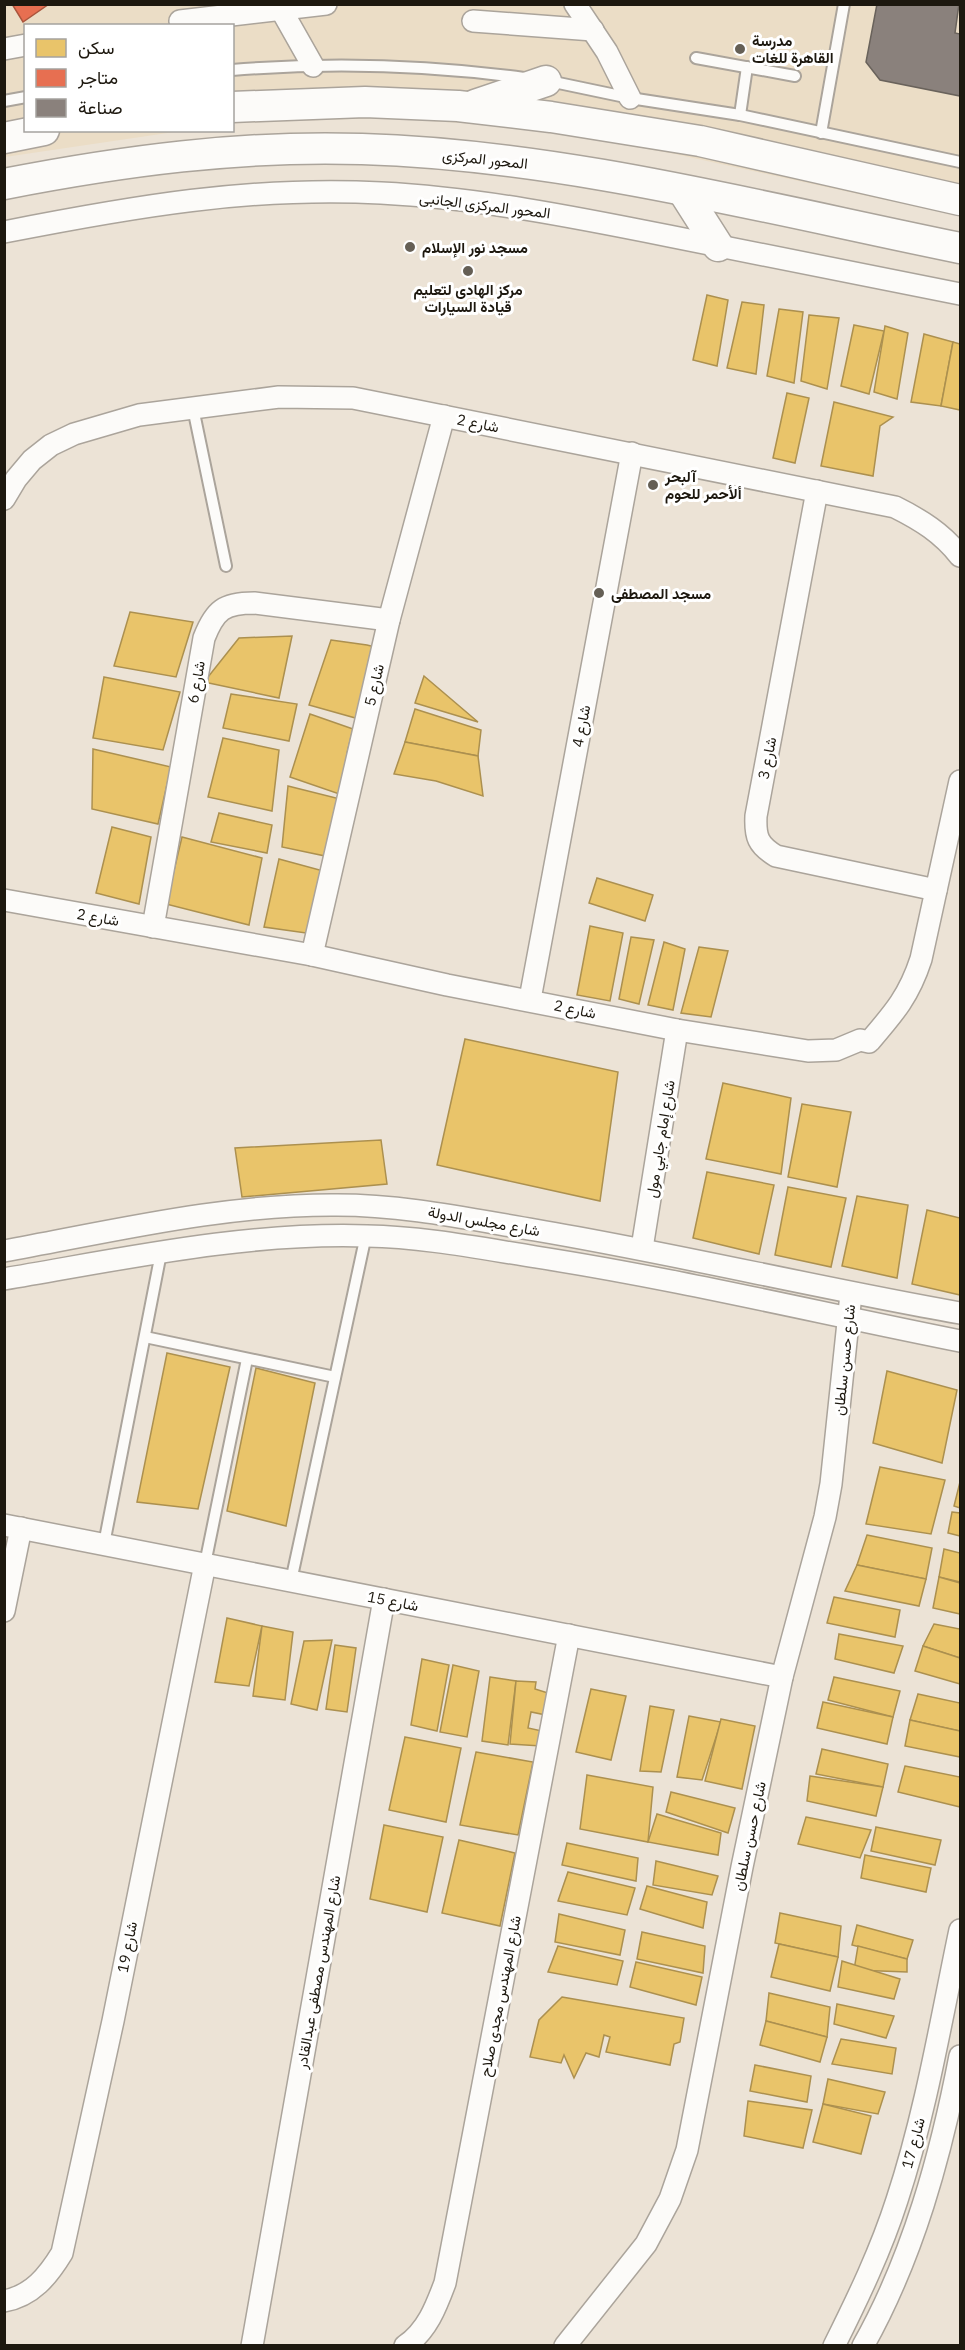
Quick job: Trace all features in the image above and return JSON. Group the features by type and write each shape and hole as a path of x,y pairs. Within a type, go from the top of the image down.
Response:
{"main road":[{"path":"467,107 546,81"},
{"path":"234,107 365,102 467,107 551,117 700,141 960,200"},
{"path":"4,138 34,132"},
{"name":"المحور المركزى","path":"10,179 186,155 272,149 361,148 450,154 538,165 683,191 960,248"},
{"path":"683,191 718,246"}],"street":[{"path":"180,21 326,4"},
{"path":"575,4 607,52 630,98"},
{"path":"280,8 313,66"},
{"path":"473,21 593,30"},
{"path":"4,49 24,45"},
{"name":"المحور المركزى الجانبى","path":"4,232 131,207 214,197 297,192 380,193 463,200 545,212 960,294"},
{"name":"شارع 2","path":"4,499 16,479 32,460 51,445 74,434 139,415 279,397 353,398 895,507 923,521 948,541 960,556"},
{"name":"شارع 5","path":"312,955 390,620 444,416"},
{"name":"شارع 4","path":"530,999 632,453"},
{"name":"شارع 3","path":"817,491 756,816 755,834 764,849 776,856 936,890"},
{"name":"شارع 6","path":"153,927 204,638 210,624 222,608 235,603 254,603 390,620"},
{"name":"شارع 2","path":"4,900 312,955 447,985 530,999 677,1030 808,1051 836,1050 860,1040 869,1042 899,1007 913,984 921,959 960,781"},
{"name":"شارع إمام جابي مول","path":"642,1248 677,1030"},
{"name":"شارع مجلس الدولة","path":"4,1251 210,1214 273,1207 337,1205 401,1207 642,1248 851,1294 960,1313"},
{"name":"شارع مجلس الدولة","path":"4,1279 228,1243 296,1237 366,1236 432,1240 628,1271 960,1341"},
{"name":"شارع حسن سلطان","path":"565,2346 615,2286 646,2244 670,2199 687,2150 742,1867 782,1677 825,1517 831,1484 851,1294"},
{"path":"4,1611 13,1527"},
{"name":"شارع 15","path":"13,1527 782,1677"},
{"name":"شارع 19","path":"4,2301 31,2291 50,2274 62,2253 112,2021 205,1564"},
{"name":"شارع المهندس مصطفى عبدالقادر","path":"252,2346 384,1599"},
{"name":"شارع المهندس مجدى صلاح","path":"405,2346 413,2341 434,2314 445,2283 570,1635"},
{"name":"شارع 17","path":"834,2346 865,2284 897,2200 921,2113 960,1930"},
{"name":"شارع 17","path":"863,2346 905,2253 926,2193 948,2120 960,2056"}],"lane":[{"path":"821,133 844,4"},
{"path":"696,58 795,76"},
{"path":"234,70 313,66 488,73 740,115 960,162"},
{"path":"740,115 747,67"},
{"path":"4,101 24,97"},
{"path":"193,408 226,566"},
{"path":"291,1581 366,1236"},
{"path":"104,1544 161,1253"},
{"path":"145,1337 335,1377"},
{"path":"205,1564 247,1359"}],"shaded area":[{"path":"5,5 960,5 960,214 675,154 526,127 382,118 234,123 234,24 24,24 24,132 174,132 5,157"}],"building: سكن":[{"path":"707,295 728,300 717,366 693,360"},
{"path":"742,302 764,305 756,374 727,368"},
{"path":"779,309 803,312 794,383 767,376"},
{"path":"809,315 839,318 827,389 801,381"},
{"path":"854,325 884,331 869,394 841,386"},
{"path":"885,326 908,333 897,399 874,392"},
{"path":"924,334 953,342 941,406 911,402"},
{"path":"953,342 960,344 960,410 941,406"},
{"path":"787,393 809,398 795,463 773,458"},
{"path":"834,402 893,417 880,426 873,476 821,466"},
{"path":"130,612 193,622 176,677 114,666"},
{"path":"292,636 279,698 204,682 239,638"},
{"path":"331,640 383,649 359,719 309,705"},
{"path":"424,676 478,722 415,703"},
{"path":"104,677 180,692 163,750 93,738"},
{"path":"231,694 297,704 289,741 223,728"},
{"path":"415,709 481,730 478,756 405,742"},
{"path":"310,714 353,729 347,753 348,797 290,777"},
{"path":"223,738 279,750 272,811 208,797"},
{"path":"405,742 478,756 483,796 436,781 394,774"},
{"path":"93,749 171,767 158,824 92,809"},
{"path":"288,786 344,800 330,857 282,847"},
{"path":"219,813 272,825 267,853 211,842"},
{"path":"112,827 151,837 139,904 96,893"},
{"path":"182,837 262,858 249,925 166,904"},
{"path":"279,859 327,872 313,934 264,927"},
{"path":"597,878 653,895 645,921 589,903"},
{"path":"590,926 623,933 610,1001 577,995"},
{"path":"631,937 654,940 639,1004 619,999"},
{"path":"664,942 685,949 673,1010 648,1005"},
{"path":"699,947 728,951 711,1017 681,1013"},
{"path":"465,1039 618,1072 600,1201 437,1165"},
{"path":"723,1083 791,1098 781,1174 706,1159"},
{"path":"802,1104 851,1112 837,1187 788,1177"},
{"path":"381,1140 387,1184 242,1197 235,1148"},
{"path":"707,1172 774,1185 759,1254 693,1238"},
{"path":"788,1187 846,1198 831,1267 775,1255"},
{"path":"857,1196 908,1205 897,1278 842,1266"},
{"path":"927,1210 960,1218 960,1295 912,1284"},
{"path":"167,1353 230,1367 198,1509 137,1502"},
{"path":"256,1368 315,1383 286,1526 227,1511"},
{"path":"887,1371 957,1390 942,1463 873,1443"},
{"path":"880,1467 945,1480 931,1534 866,1524"},
{"path":"960,1482 960,1508 954,1506"},
{"path":"952,1512 960,1513 960,1536 948,1533"},
{"path":"867,1535 932,1548 926,1579 857,1565"},
{"path":"944,1549 960,1553 960,1582 939,1577"},
{"path":"857,1565 926,1579 919,1606 845,1591"},
{"path":"939,1577 960,1583 960,1614 933,1608"},
{"path":"834,1597 900,1610 895,1637 827,1623"},
{"path":"227,1618 262,1626 249,1686 215,1682"},
{"path":"934,1624 960,1629 960,1658 923,1646"},
{"path":"262,1626 293,1632 285,1700 253,1696"},
{"path":"839,1634 903,1646 894,1673 835,1659"},
{"path":"332,1640 317,1710 291,1704 304,1641"},
{"path":"335,1645 356,1648 347,1712 326,1709"},
{"path":"923,1646 960,1658 960,1684 915,1671"},
{"path":"422,1659 449,1665 437,1731 411,1725"},
{"path":"453,1665 479,1671 467,1737 440,1732"},
{"path":"490,1677 516,1681 508,1745 482,1741"},
{"path":"834,1677 900,1691 893,1717 828,1700"},
{"path":"516,1681 536,1682 535,1689 548,1693 546,1715 531,1712 528,1728 542,1731 541,1746 510,1744"},
{"path":"591,1689 626,1696 611,1760 576,1752"},
{"path":"918,1694 960,1703 960,1731 910,1720"},
{"path":"823,1702 893,1717 887,1744 817,1728"},
{"path":"650,1706 674,1710 661,1772 640,1771"},
{"path":"689,1716 721,1722 702,1780 677,1777"},
{"path":"721,1719 755,1726 742,1789 705,1781"},
{"path":"910,1720 960,1731 960,1757 905,1746"},
{"path":"405,1737 461,1748 446,1822 389,1810"},
{"path":"822,1749 888,1764 883,1787 816,1774"},
{"path":"476,1752 533,1762 518,1835 460,1825"},
{"path":"905,1766 960,1777 960,1807 898,1792"},
{"path":"587,1775 653,1787 648,1842 580,1829"},
{"path":"810,1776 883,1787 876,1816 807,1801"},
{"path":"671,1792 735,1808 728,1833 666,1812"},
{"path":"657,1814 721,1833 718,1855 648,1842"},
{"path":"806,1817 871,1830 860,1858 798,1844"},
{"path":"384,1825 443,1837 427,1912 370,1899"},
{"path":"876,1827 941,1840 935,1865 871,1851"},
{"path":"459,1840 515,1853 500,1926 442,1913"},
{"path":"567,1843 638,1858 636,1881 562,1865"},
{"path":"865,1855 931,1868 926,1892 861,1878"},
{"path":"656,1861 718,1876 712,1895 653,1885"},
{"path":"568,1872 635,1888 627,1915 558,1901"},
{"path":"647,1886 707,1902 703,1928 640,1909"},
{"path":"780,1913 841,1926 838,1957 775,1943"},
{"path":"559,1914 625,1930 620,1955 555,1942"},
{"path":"857,1925 913,1940 907,1959 852,1945"},
{"path":"642,1932 705,1946 703,1973 637,1959"},
{"path":"779,1944 838,1957 830,1991 771,1977"},
{"path":"558,1946 623,1961 617,1985 548,1972"},
{"path":"858,1946 907,1959 907,1972 854,1970"},
{"path":"842,1961 900,1979 894,1999 838,1987"},
{"path":"636,1962 702,1977 696,2005 630,1987"},
{"path":"769,1993 830,2007 827,2037 766,2021"},
{"path":"562,1997 684,2018 680,2042 674,2044 670,2065 606,2052 610,2037 604,2035 599,2057 586,2053 574,2078 564,2055 561,2063 530,2057 539,2020"},
{"path":"837,2004 894,2016 886,2038 834,2024"},
{"path":"766,2021 827,2037 820,2062 760,2045"},
{"path":"841,2039 896,2048 892,2074 832,2064"},
{"path":"755,2065 811,2076 807,2102 750,2091"},
{"path":"828,2079 885,2092 878,2114 823,2104"},
{"path":"748,2101 812,2110 803,2148 744,2136"},
{"path":"823,2104 871,2116 861,2154 813,2142"}],"building: متاجر":[{"path":"12,4 49,4 23,22"}],"building: صناعة":[{"path":"877,4 959,4 955,33 960,34 960,96 880,80 866,62"}],"place":[{"name":"مدرسة القاهرة للغات","path":"740,49"},
{"name":"مسجد نور الإسلام","path":"410,247"},
{"name":"مركز الهادى لتعليم قيادة السيارات","path":"468,271"},
{"name":"آلبحر ألأحمر للحوم","path":"653,485"},
{"name":"مسجد المصطفى","path":"599,593"}]}
